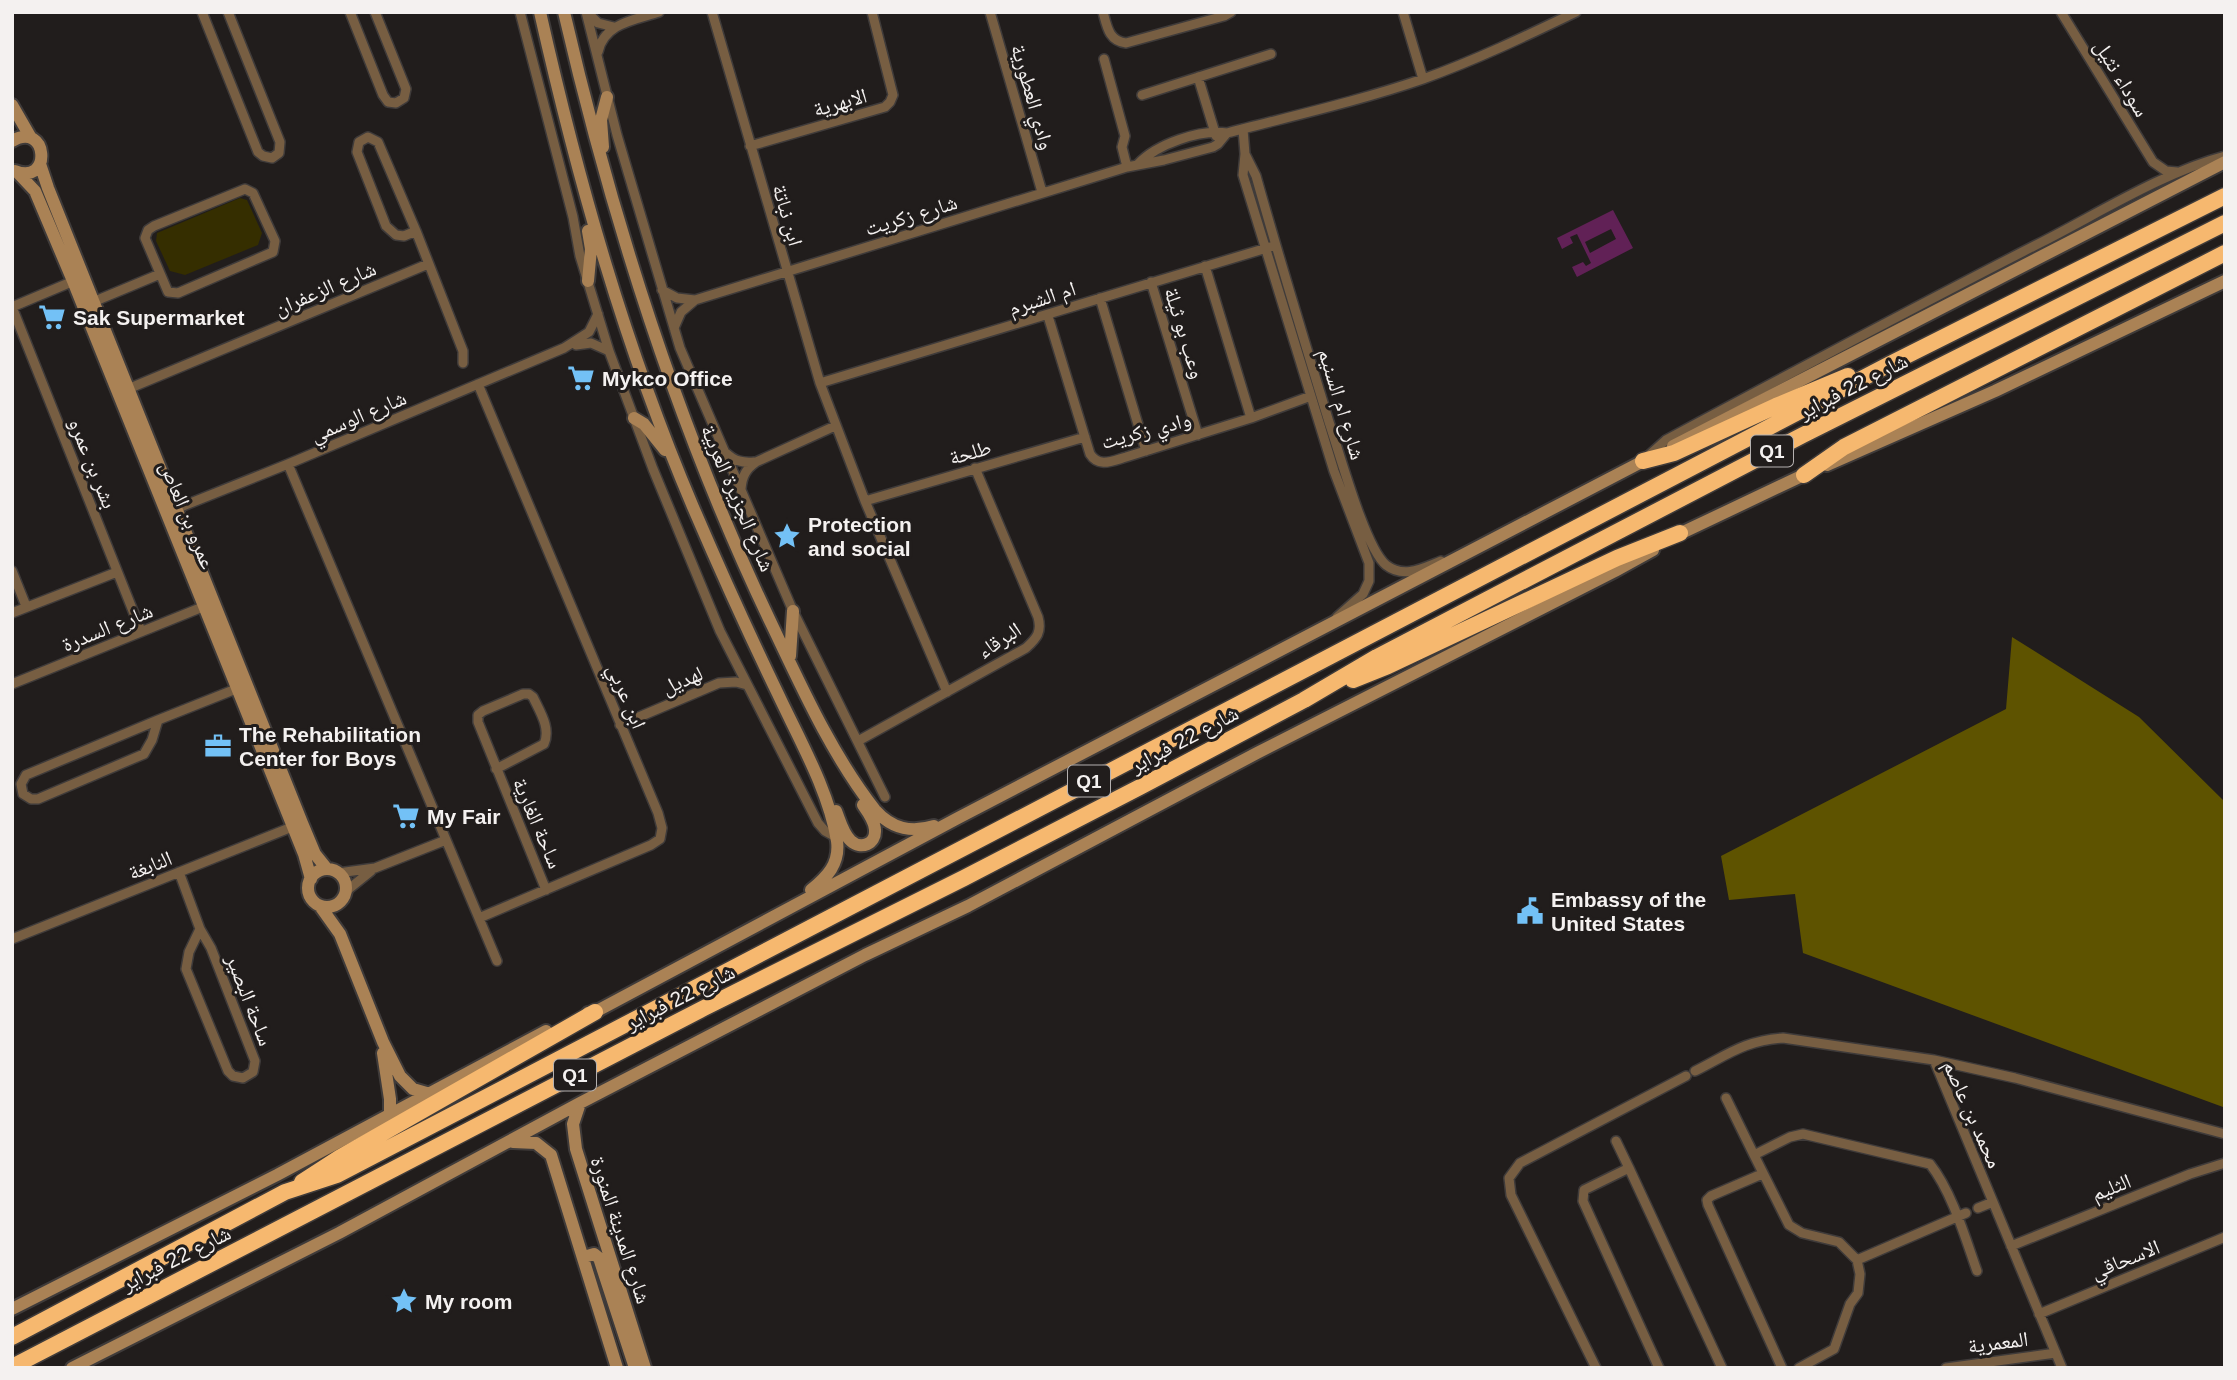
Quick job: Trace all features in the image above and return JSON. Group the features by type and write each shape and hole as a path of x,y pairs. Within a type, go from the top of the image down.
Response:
{"highway":[{"name":"شارع 22 فبراير","path":"12,1336 285,1192 316,1184 369,1158 1890,364 2225,196"},
{"name":"شارع 22 فبراير","path":"12,1367 704,1008 964,878 1324,688 1377,657 1803,435 2225,223"},
{"path":"1804,475 1844,447 2225,253"},
{"path":"1643,461 1674,453 1840,379 1890,364"},
{"path":"1324,688 1381,669 1617,558 1680,533"},
{"path":"285,1192 339,1158 595,1012"}],"main road":[{"name":"شارع الجزيرة العربية","path":"540,12 581,185 635,356 678,472 729,591 802,742 836,837 837,855 830,873 795,904"},
{"name":"شارع الجزيرة العربية","path":"564,12 603,172 638,287 693,442 741,558 790,663 831,743 863,795 882,818 902,829 924,829 958,818"},
{"path":"603,172 601,120 607,97"},
{"path":"12,105 31,138"},
{"path":"12,141 20,137 31,138"},
{"name":"عمرو بن العاص","path":"31,138 41,149 40,164 78,279"},
{"name":"شارع 22 فبراير","path":"12,1309 390,1116 566,1020 595,1012 958,818 2225,162"},
{"path":"14,171 29,173 40,164"},
{"name":"عمرو بن العاص","path":"14,171 35,191 78,279 297,825 311,879"},
{"path":"581,185 591,250 587,281"},
{"path":"72,1368 339,1233 580,1103 1615,571 1680,533 1996,391 2223,282"},
{"path":"634,418 641,421 658,440 678,472"},
{"path":"790,663 793,611"},
{"path":"802,742 818,769 847,836 854,844 867,845 875,835 874,826 831,743"},
{"name":"عمرو بن العاص","path":"297,825 315,854 333,871"},
{"path":"340,934 341,897 345,885 333,871 318,872 311,879 309,895 340,934 383,1042 406,1084 430,1094"},
{"path":"320,906 329,907 341,897"},
{"path":"383,1042 390,1116"},
{"name":"شارع المدينة المنورة","path":"580,1103 573,1124 576,1149 645,1368"},
{"name":"شارع المدينة المنورة","path":"510,1142 536,1143 551,1155 617,1368"},
{"path":"584,1256 594,1254 599,1258 635,1368"}],"street":[{"path":"202,12 258,152 265,158 272,158 279,153 280,142 228,12"},
{"path":"350,12 383,95 388,102 396,103 404,98 406,89 375,12"},
{"path":"520,12 587,281 634,418 676,527 736,663 818,822 825,831 836,837"},
{"path":"587,12 598,23 614,27"},
{"name":"شارع الجزيرة العربية","path":"587,12 607,97 662,290 697,391 793,611 885,797"},
{"path":"597,56 602,39 614,27 659,12"},
{"name":"ابن نباتة","path":"712,12 820,383 865,501 947,692"},
{"name":"الابهرية","path":"750,146 885,107 890,102 893,94 872,12"},
{"name":"وادي العطورية","path":"990,12 1042,192"},
{"path":"1103,12 1111,36 1126,43 1231,12"},
{"path":"1403,12 1423,79"},
{"name":"شارع زكريت","path":"1138,164 1156,149 1214,131 1227,133 1423,79 1487,54 1576,12"},
{"name":"سوداء نثيل","path":"2062,12 2153,162"},
{"path":"1142,94 1272,54"},
{"path":"1104,59 1125,136 1122,147 1127,167"},
{"path":"1198,77 1218,145"},
{"name":"شارع ام السنيم","path":"1243,129 1243,175 1271,247 1349,483 1380,558 1392,569 1410,572 1479,548"},
{"path":"1218,145 1227,133"},
{"path":"416,231 400,236 388,229 357,152 361,139 368,137 378,142 416,231 463,351 463,363"},
{"name":"شارع زكريت","path":"695,300 1042,192 1138,164 1164,160 1218,145"},
{"name":"شارع 22 فبراير","path":"1643,461 1666,440 1906,311 2182,171 2225,156"},
{"path":"2153,162 2166,171 2182,171"},
{"path":"2150,187 2155,178 2153,162"},
{"path":"241,190 253,193 275,241 275,249 270,255 174,294 166,289 160,274 145,238 150,228 241,190"},
{"name":"شارع ام السنيم","path":"1271,247 1334,471 1368,557 1370,569 1369,581 1363,594 1326,628"},
{"name":"ام الشبرم","path":"820,383 1271,247"},
{"name":"شارع الزعفران","path":"124,391 428,264"},
{"path":"1205,266 1251,418"},
{"path":"88,303 160,274"},
{"path":"12,307 78,279"},
{"name":"وعب بو ثيلة","path":"1151,282 1198,435"},
{"path":"662,290 677,298 695,300"},
{"path":"1100,298 1146,451"},
{"path":"674,329 681,312 695,300"},
{"name":"بشر بن عمرو","path":"12,307 141,631"},
{"name":"شارع الوسمي","path":"170,511 564,348 589,332 598,314"},
{"name":"وادي زكريت","path":"1048,316 1092,457 1102,463 1198,435 1311,396"},
{"name":"شارع الوسمي","path":"564,348 591,343 609,351"},
{"name":"ابن عربي","path":"478,384 659,813 662,828 660,839 651,845 479,918"},
{"path":"741,490 747,469 756,462 835,426"},
{"name":"طلحة","path":"865,501 1085,437"},
{"path":"725,452 734,460 756,462"},
{"path":"288,464 497,961"},
{"name":"البرقاء","path":"858,741 1026,648 1036,639 1041,629 975,468"},
{"path":"12,571 26,606"},
{"path":"12,613 117,572"},
{"name":"شارع السدرة","path":"12,684 210,604"},
{"name":"لهديل","path":"620,725 719,682 729,674 736,663"},
{"name":"لهديل","path":"719,682 747,685"},
{"path":"158,720 150,746 140,757 38,799 28,798 21,791 21,780 29,773 158,720 243,687"},
{"name":"ساحة الغارية","path":"496,769 544,744 548,737 547,728 529,694 483,711 478,715 478,722 496,769 547,890"},
{"name":"النابغة","path":"12,939 297,825"},
{"path":"333,871 375,868 446,841"},
{"path":"341,897 375,868"},
{"name":"ساحة البصير","path":"179,872 255,1060 253,1072 243,1078 228,1071 186,968 189,953 200,929"},
{"name":"محمد بن عاصم","path":"1596,1368 1511,1195 1509,1178 1520,1163 1744,1045 1783,1038 1934,1060 2062,1368"},
{"path":"1934,1060 2225,1134"},
{"path":"1726,1098 1789,1225 1802,1233 1839,1242 1857,1260 1860,1274 1858,1293 1850,1304 1838,1342 1831,1352 1799,1368"},
{"path":"1754,1155 1790,1137 1803,1134 1930,1164 1961,1215 1977,1271"},
{"path":"1616,1141 1722,1368"},
{"name":"الثليم","path":"2011,1246 2190,1174 2225,1163"},
{"path":"1629,1168 1584,1190 1583,1201 1660,1368"},
{"path":"1762,1174 1707,1200 1782,1368"},
{"path":"1978,1208 1993,1202"},
{"path":"1857,1260 1961,1215"},
{"name":"الاسحاقي","path":"2039,1314 2225,1237"},
{"name":"المعمرية","path":"1951,1367 2056,1353"}],"shaded area":[{"path":"240,198 247,200 262,233 258,245 185,275 170,271 156,241 157,233"},
{"path":"1613,210 1633,248 1577,277 1572,267 1583,262 1586,266 1591,263 1577,234 1570,237 1573,243 1562,249 1557,238","holes":["1611,229 1616,239 1590,253 1585,242"]},
{"path":"2012,637 2139,717 2225,802 2223,1107 1803,953 1795,894 1729,900 1721,856 2006,709"}],"place":[{"name":"Sak Supermarket","path":"52,317"},
{"name":"Mykco Office","path":"581,378"},
{"name":"Protection and social","path":"787,536"},
{"name":"The Rehabilitation Center for Boys","path":"218,746"},
{"name":"My Fair","path":"406,816"},
{"name":"Embassy of the United States","path":"1530,911"},
{"name":"My room","path":"404,1301"}]}
